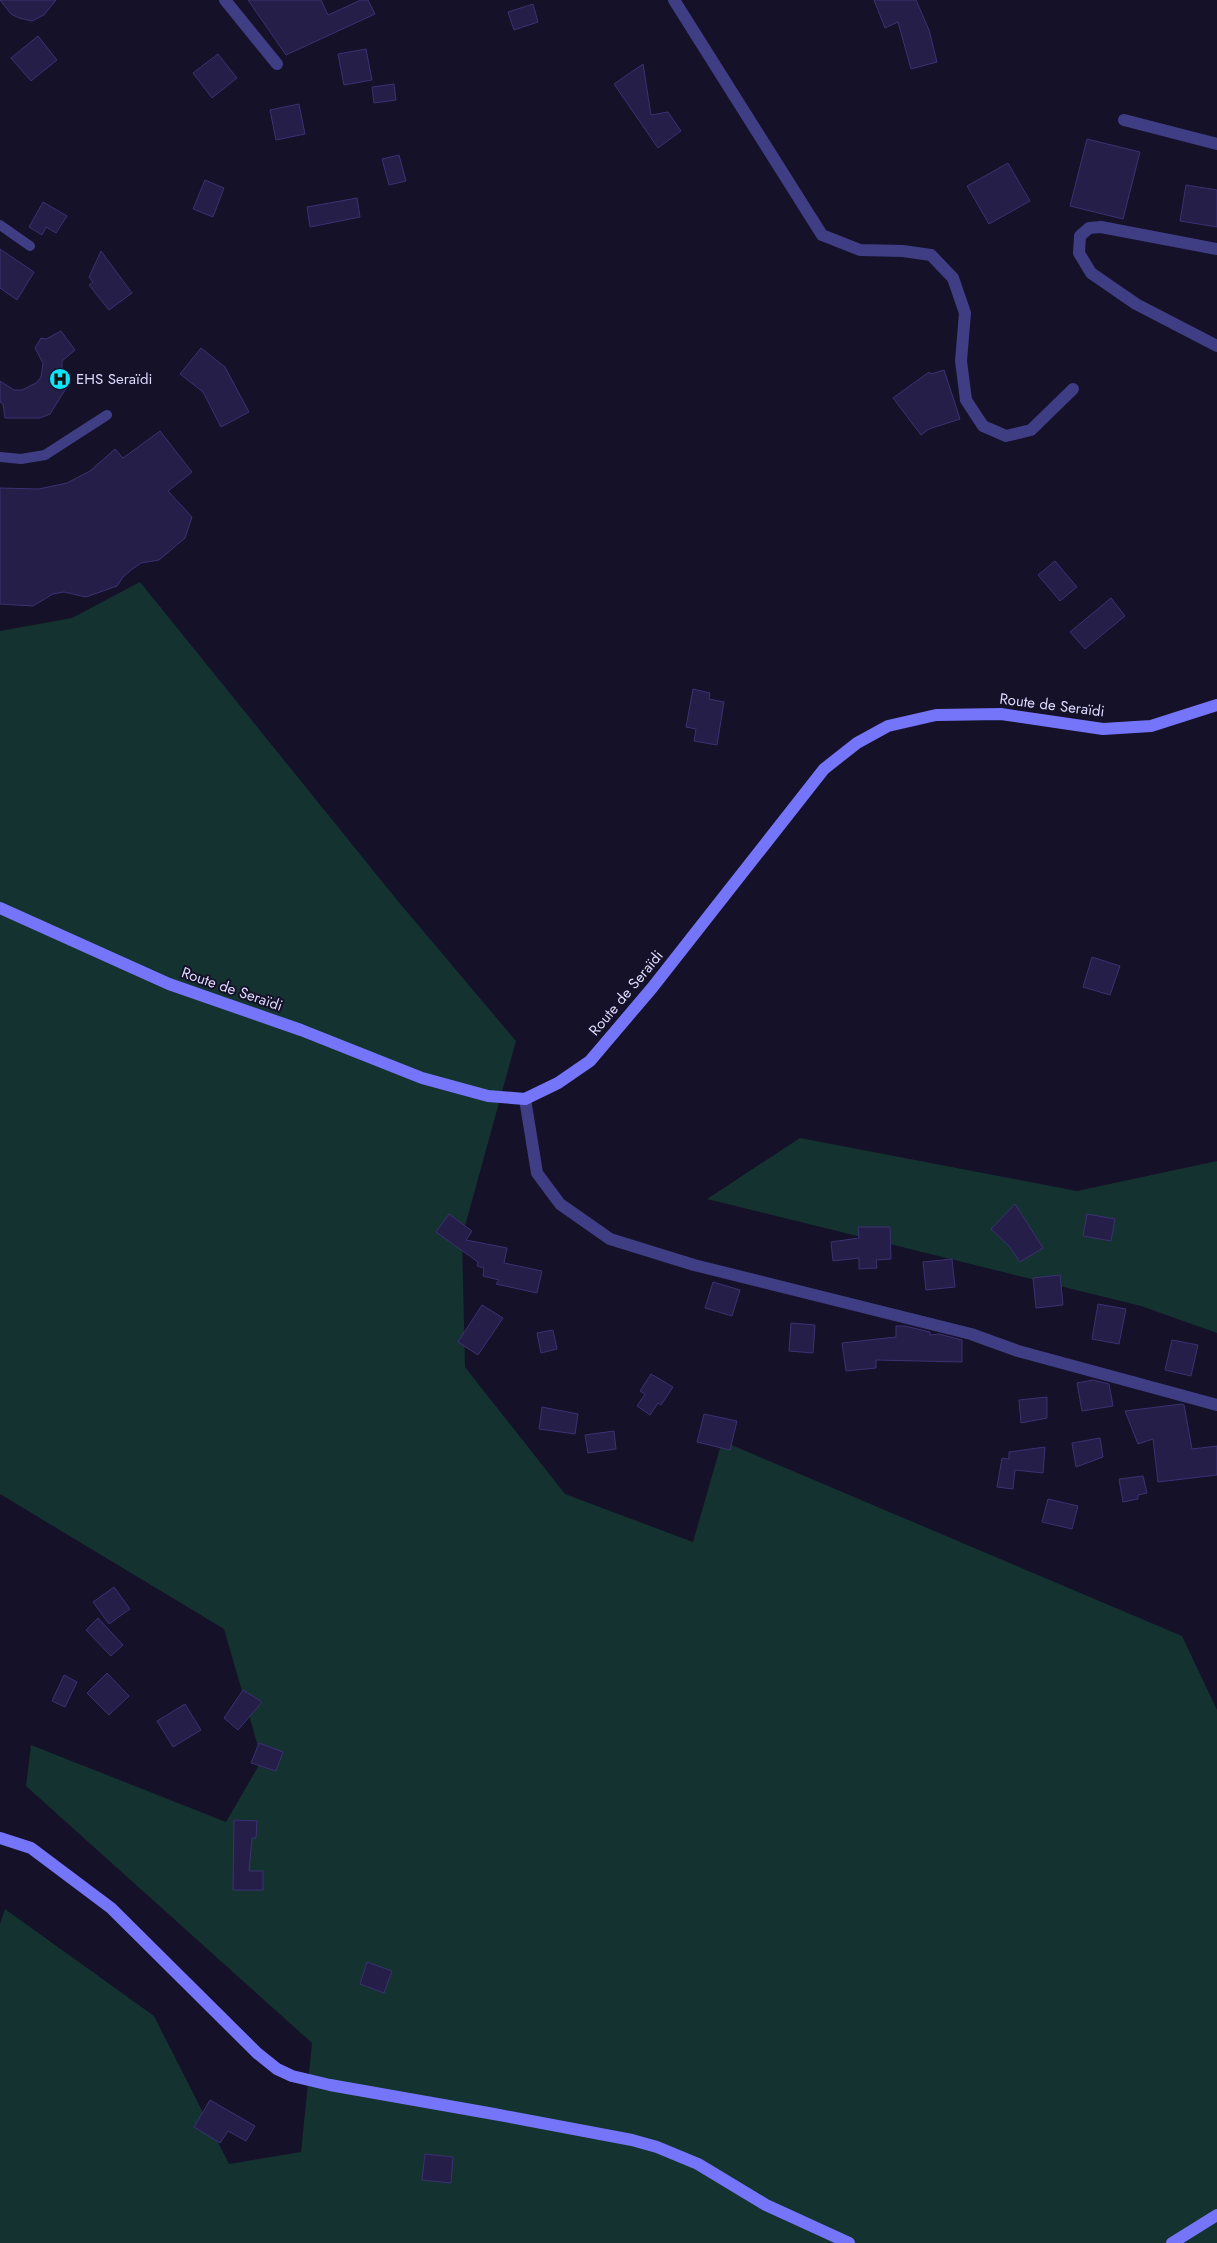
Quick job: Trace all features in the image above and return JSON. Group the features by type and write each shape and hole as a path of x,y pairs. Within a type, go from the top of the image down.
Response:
{"main road":[{"name":"Route de Seraïdi","path":"0,908 169,984 301,1030 422,1078 488,1096 525,1099 558,1084 590,1061 652,988 824,768 857,743 888,726 936,715 1001,714 1103,729 1151,726 1217,705"},
{"path":"0,1838 31,1848 111,1908 257,2053 277,2069 292,2076 330,2086 533,2121 632,2140 657,2147 698,2164 766,2205 849,2243"},
{"path":"1172,2243 1217,2215"}],"street":[{"path":"225,0 277,64"},
{"path":"674,0 822,235 860,250 903,251 930,255 953,278 965,312 961,361 966,400 984,426 1006,436 1031,430 1073,389"},
{"path":"1124,120 1217,144"},
{"path":"1217,249 1101,227 1089,228 1080,236 1079,253 1091,273 1136,304 1217,346"},
{"path":"525,1099 537,1173 560,1204 610,1239 694,1265 971,1334 1018,1351 1217,1405"}],"lane":[{"path":"0,225 30,246"},
{"path":"0,457 20,459 45,455 107,415"}],"green space":[{"path":"140,582 397,900 516,1041 462,1237 465,1367 565,1494 693,1542 722,1441 1182,1636 1217,1710 1217,2243 0,2243 0,1924 5,1909 154,2016 229,2164 301,2152 312,2043 26,1786 31,1745 226,1822 262,1760 224,1629 0,1494 0,631 72,618"},
{"path":"800,1138 1077,1191 1217,1161 1217,1333 1141,1306 707,1199"}],"building":[{"path":"0,0 56,0 44,15 32,21 11,14"},
{"path":"248,0 321,0 328,15 361,0 368,0 375,14 286,55"},
{"path":"874,0 916,0 929,30 937,62 911,69 898,22 885,28"},
{"path":"533,4 538,22 514,30 508,12"},
{"path":"38,36 57,60 31,81 11,58"},
{"path":"366,49 372,80 344,85 338,54"},
{"path":"218,54 237,78 212,98 193,73"},
{"path":"643,64 651,115 668,112 681,131 658,148 614,84"},
{"path":"394,84 396,100 374,103 372,87"},
{"path":"299,104 305,134 276,140 270,110"},
{"path":"1087,139 1140,152 1123,219 1070,206"},
{"path":"399,155 406,181 389,185 382,159"},
{"path":"1008,163 1030,201 989,224 967,186"},
{"path":"205,180 224,188 213,217 193,209"},
{"path":"1186,185 1217,190 1217,227 1180,221"},
{"path":"357,198 360,217 310,227 307,207"},
{"path":"43,202 67,216 56,233 46,227 42,235 29,227"},
{"path":"0,249 34,272 17,300 0,288"},
{"path":"101,251 132,293 109,310 89,285 93,282 89,277"},
{"path":"61,331 75,350 62,361 62,378 70,382 50,414 40,418 5,418 3,404 0,402 0,381 14,390 22,390 36,383 41,377 43,363 35,348 41,338 46,339"},
{"path":"201,348 225,367 249,412 221,427 203,392 180,374"},
{"path":"944,370 960,419 929,429 921,435 893,398 929,372 931,374"},
{"path":"160,431 192,472 168,491 192,517 185,538 159,560 141,563 131,570 117,586 86,597 64,592 53,594 33,606 0,604 0,488 39,489 67,483 90,471 115,449 123,458"},
{"path":"1055,561 1077,587 1060,601 1038,575"},
{"path":"1111,598 1125,616 1085,649 1070,632"},
{"path":"693,689 710,693 709,699 724,702 717,745 694,741 696,729 686,727"},
{"path":"1092,957 1120,966 1110,995 1083,987"},
{"path":"1015,1204 1043,1248 1020,1262 1009,1246 991,1229"},
{"path":"449,1214 472,1231 466,1240 507,1248 504,1263 542,1271 537,1293 496,1284 499,1280 483,1276 484,1268 477,1266 478,1262 436,1232"},
{"path":"1087,1214 1115,1219 1111,1241 1083,1236"},
{"path":"858,1227 890,1227 891,1259 876,1260 877,1268 859,1269 859,1258 833,1261 831,1242 859,1238"},
{"path":"952,1259 955,1287 926,1290 923,1262"},
{"path":"1060,1275 1063,1305 1036,1308 1033,1278"},
{"path":"713,1282 740,1290 732,1316 705,1308"},
{"path":"1098,1304 1126,1309 1119,1344 1092,1339"},
{"path":"482,1305 503,1318 478,1355 458,1342"},
{"path":"791,1323 815,1325 813,1353 789,1351"},
{"path":"896,1326 905,1326 930,1332 930,1335 939,1334 962,1340 962,1362 876,1360 876,1368 846,1371 842,1343 896,1337"},
{"path":"553,1330 557,1349 541,1353 537,1333"},
{"path":"1172,1340 1198,1345 1191,1376 1165,1370"},
{"path":"651,1374 673,1387 661,1405 658,1403 650,1415 637,1406 645,1394 640,1391"},
{"path":"1093,1380 1109,1384 1113,1406 1082,1411 1077,1383"},
{"path":"1047,1397 1047,1418 1021,1423 1019,1400"},
{"path":"1184,1405 1192,1449 1217,1446 1217,1475 1158,1482 1153,1439 1138,1444 1125,1411"},
{"path":"542,1407 578,1414 575,1434 539,1429"},
{"path":"704,1414 737,1421 730,1450 697,1442"},
{"path":"614,1431 616,1449 588,1453 585,1435"},
{"path":"1100,1438 1103,1457 1076,1467 1072,1443"},
{"path":"1045,1447 1043,1473 1015,1470 1013,1489 997,1487 1002,1458 1009,1459 1009,1452"},
{"path":"1143,1476 1147,1493 1138,1495 1138,1499 1123,1502 1119,1479"},
{"path":"1048,1499 1078,1506 1072,1529 1042,1522"},
{"path":"114,1587 130,1609 109,1624 93,1602"},
{"path":"98,1618 123,1645 111,1656 86,1630"},
{"path":"107,1673 129,1696 109,1715 87,1693"},
{"path":"64,1675 77,1682 65,1707 52,1701"},
{"path":"243,1690 262,1702 238,1730 224,1718"},
{"path":"185,1704 201,1730 173,1747 157,1721"},
{"path":"259,1743 283,1752 276,1771 251,1763"},
{"path":"234,1820 257,1821 256,1838 252,1838 249,1871 263,1871 263,1890 233,1890"},
{"path":"367,1962 392,1971 384,1993 360,1984"},
{"path":"210,2100 255,2126 246,2141 228,2131 220,2143 194,2127"},
{"path":"425,2154 453,2157 451,2183 422,2180"}],"place":[{"name":"EHS Seraïdi","path":"60,379"}]}
